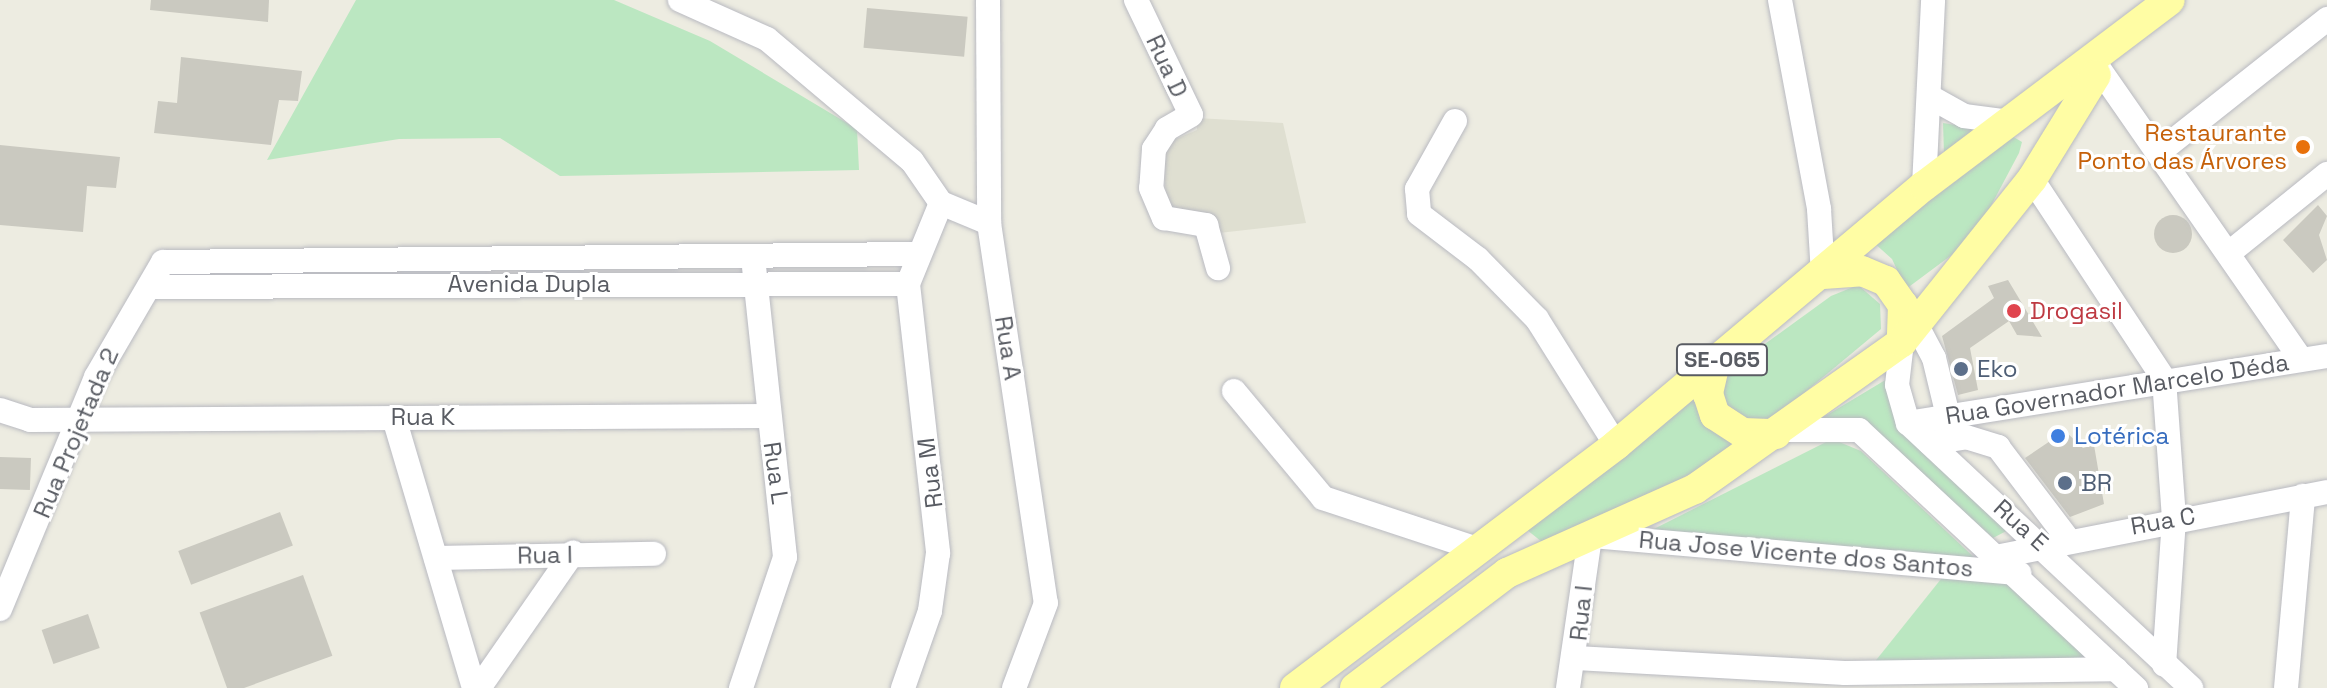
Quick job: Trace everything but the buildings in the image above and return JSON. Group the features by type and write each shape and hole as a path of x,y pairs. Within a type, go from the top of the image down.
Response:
{"main road":[{"name":"SE-065","path":"1295,688 1616,445 1714,367 1924,186 2170,0"},
{"name":"SE-065","path":"1355,688 1507,573 1695,489 1779,432 1909,334 2032,179 2100,70 2140,24"},
{"path":"1993,229 2037,130 2010,122"},
{"path":"1823,274 1862,271 1886,281 1903,305 1909,334"},
{"path":"1714,367 1708,394 1715,415 1743,433 1779,432"}],"street":[{"path":"680,0 767,39 912,161 941,203 989,223"},
{"name":"Rua A","path":"988,0 989,223 1046,603 1014,688"},
{"name":"Rua D","path":"1136,0 1191,115 1167,129 1154,149 1151,188 1164,218 1206,225 1218,268"},
{"path":"1780,0 1819,209 1823,274"},
{"path":"1924,186 1932,98 1933,0"},
{"path":"2158,153 2327,19"},
{"path":"2100,70 2301,359"},
{"path":"1932,98 1964,116 2010,122"},
{"path":"1455,121 1417,189 1419,214 1533,314 1616,445"},
{"path":"2032,179 2164,379 2174,519 2164,665"},
{"path":"2229,253 2322,188"},
{"name":"Rua M","path":"903,688 930,611 938,553 908,284 917,254 941,203"},
{"name":"Avenida Dupla","path":"163,262 751,252 917,254"},
{"name":"Rua L","path":"741,688 785,557 751,252"},
{"name":"Rua Projetada 2","path":"0,609 78,419 163,262"},
{"name":"Avenida Dupla","path":"149,287 756,282 908,284"},
{"path":"1909,334 1934,358 1948,416"},
{"path":"1908,423 1897,385 1909,334"},
{"name":"Rua Governador Marcelo Déda","path":"1908,423 2164,379 2327,356"},
{"path":"1234,391 1323,498 1477,549"},
{"name":"Rua K","path":"0,410 30,420 768,416"},
{"path":"394,418 476,688"},
{"name":"Rua E","path":"1908,423 2042,543 2191,688"},
{"name":"Rua E","path":"1779,432 1859,430 2001,556 2136,688"},
{"path":"1930,443 1966,437 1998,447 2067,538"},
{"name":"Rua C","path":"2001,556 2067,538 2327,492"},
{"path":"2286,688 2303,496"},
{"name":"Rua I","path":"1568,688 1576,658 1591,536"},
{"name":"Rua Jose Vicente dos Santos","path":"1591,536 2019,573"},
{"path":"476,688 573,553"},
{"name":"Rua I","path":"436,558 573,553 654,554"},
{"path":"1576,658 1703,678 2116,669"}],"shaded area":[{"path":"1197,118 1283,123 1306,223 1219,233 1167,207 1163,159 1171,141 1197,130"}],"green space":[{"path":"356,0 614,0 710,41 857,129 859,170 560,176 500,138 399,139 267,160"},
{"path":"1943,123 1981,129 1944,154"},
{"path":"2007,133 2022,142 1985,217 1953,254 1906,289 1892,259 1872,241"},
{"path":"1858,285 1880,304 1881,329 1767,424 1755,426 1717,405 1721,379 1744,359 1831,296"},
{"path":"1892,376 1890,388 2012,528 1993,538 1872,429 1812,424"},
{"path":"1698,394 1748,441 1658,492 1542,542 1522,526"},
{"path":"1832,439 1861,451 1979,562 1642,535"},
{"path":"1945,574 2004,579 2092,660 1873,664"}],"place":[{"name":"Restaurante Ponto das Árvores","path":"2303,147"},
{"name":"Drogasil","path":"2014,311"},
{"name":"Eko","path":"1961,369"},
{"name":"Lotérica","path":"2058,436"},
{"name":"BR","path":"2065,483"}]}
